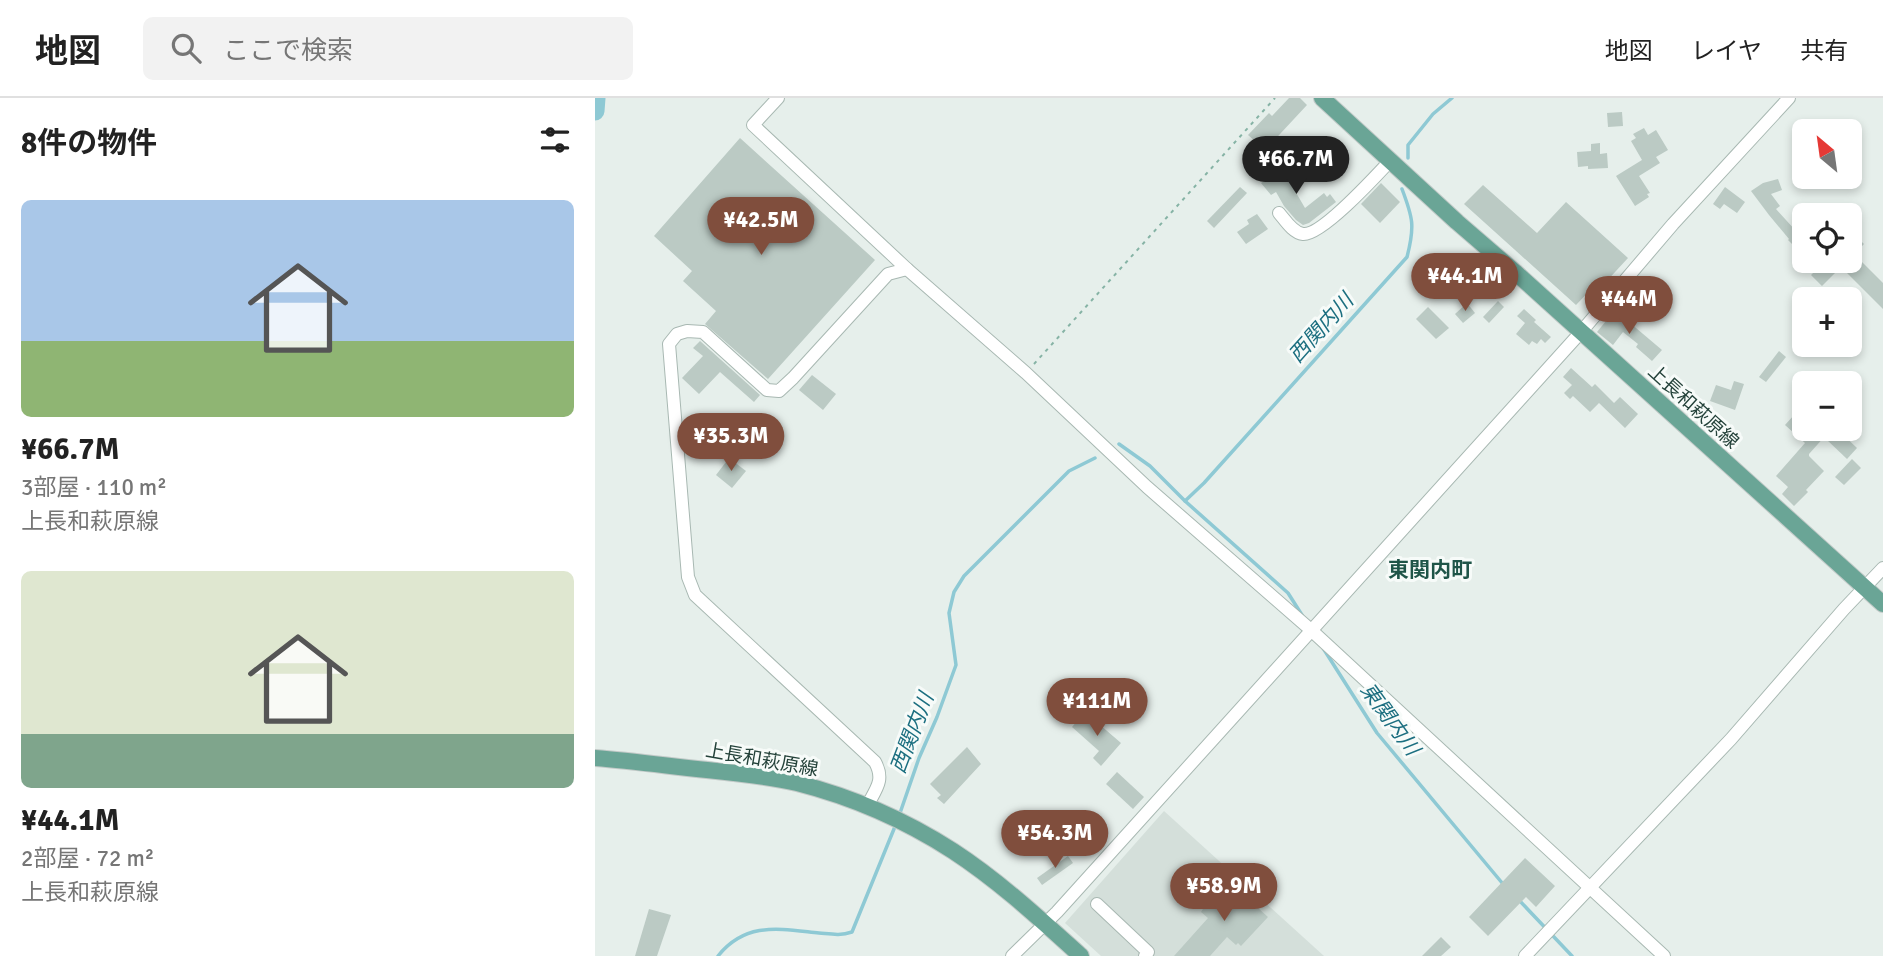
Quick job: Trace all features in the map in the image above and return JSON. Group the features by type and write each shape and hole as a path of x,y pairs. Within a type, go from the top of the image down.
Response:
{"main road":[{"name":"上長和萩原線","path":"1322,98 1883,604"},
{"name":"上長和萩原線","path":"595,758 754,775 795,783 867,806 907,824 952,850 996,881 1081,956"}],"street":[{"path":"778,98 753,125 907,269 1026,373 1147,487 1311,631 1664,956"},
{"path":"1012,956 1045,924 1311,631 1789,98"},
{"path":"1279,213 1295,231 1303,234 1314,232 1390,161"},
{"path":"867,806 880,780 880,771 874,762 695,596 688,577 670,344 677,334 687,331 702,332 767,390 779,391 888,274 907,269"},
{"path":"1525,956 1731,739 1883,568"},
{"path":"1097,904 1148,952 1145,956"}],"path":[{"path":"1026,373 1275,98"}],"shaded area":[{"path":"1164,811 1324,956 1101,956 1065,923"}],"building":[{"path":"1289,98 1300,98 1307,105 1265,150 1248,135 1269,113 1272,116"},
{"path":"1622,112 1623,126 1608,127 1607,113"},
{"path":"1644,128 1648,135 1656,130 1668,150 1656,157 1660,163 1639,176 1650,193 1647,194 1649,197 1635,206 1616,176 1642,160 1631,141 1636,138 1633,134"},
{"path":"740,138 875,260 768,379 705,324 716,311 683,281 692,271 654,236"},
{"path":"1600,143 1600,154 1607,153 1608,168 1578,167 1577,152 1591,151 1591,144"},
{"path":"1298,163 1306,175 1291,184 1305,208 1324,193 1327,197 1330,194 1336,202 1303,225 1284,206 1276,192 1271,195 1261,183 1275,173 1277,176"},
{"path":"1778,179 1782,190 1771,194 1780,206 1776,209 1792,227 1792,244 1751,191 1763,183"},
{"path":"1381,183 1400,202 1380,223 1361,204"},
{"path":"1483,185 1537,233 1566,202 1628,258 1603,285 1599,281 1576,305 1464,204"},
{"path":"1240,187 1247,193 1214,228 1207,221"},
{"path":"1725,187 1745,202 1737,213 1724,204 1720,209 1713,204"},
{"path":"1257,214 1268,229 1246,244 1237,232 1249,224 1247,220"},
{"path":"1862,262 1883,283 1883,309 1862,287 1847,273 1862,273"},
{"path":"1813,273 1835,273 1822,286 1811,275"},
{"path":"1498,301 1504,307 1489,323 1483,317"},
{"path":"1467,303 1475,313 1463,323 1455,314"},
{"path":"1428,307 1449,328 1436,339 1416,319"},
{"path":"1524,309 1551,337 1545,343 1541,339 1537,344 1532,341 1529,345 1516,334 1525,323 1517,316"},
{"path":"1610,316 1618,322 1623,317 1662,350 1652,361 1636,347 1638,344 1623,332 1613,345 1597,332"},
{"path":"700,341 760,395 754,402 720,372 699,394 682,378 703,356 693,348"},
{"path":"1779,351 1786,357 1766,382 1759,377"},
{"path":"1571,368 1592,387 1595,384 1614,403 1620,397 1638,414 1625,428 1599,403 1590,412 1573,396 1570,399 1564,393 1572,385 1563,377"},
{"path":"812,375 836,394 823,410 799,390"},
{"path":"1734,381 1744,384 1735,410 1710,401 1716,385 1731,390"},
{"path":"1792,417 1792,431 1785,425"},
{"path":"1803,441 1821,441 1809,456 1824,471 1794,506 1782,494 1788,487 1776,476 1805,443"},
{"path":"1828,441 1850,441 1857,448 1847,459"},
{"path":"729,458 746,471 732,488 716,475"},
{"path":"1852,459 1861,468 1844,485 1835,477"},
{"path":"1085,712 1121,743 1101,766 1093,758 1099,751 1072,727"},
{"path":"967,747 981,764 944,804 937,798 941,795 930,784"},
{"path":"1117,772 1144,797 1133,809 1106,784"},
{"path":"1047,830 1054,843 1034,854 1027,840"},
{"path":"1068,856 1073,863 1042,885 1037,878"},
{"path":"1525,858 1555,886 1536,907 1526,897 1488,936 1469,917"},
{"path":"1229,882 1268,917 1241,946 1227,937 1210,956 1174,956 1208,918 1201,912 1201,908 1220,887 1223,889"},
{"path":"649,909 671,915 657,956 635,956"},
{"path":"1441,937 1451,947 1441,956 1422,956"}],"waterway":[{"path":"595,111 596,98"},
{"name":"西関内川","path":"1408,158 1408,145 1433,114 1452,98"},
{"name":"西関内川","path":"1185,501 1407,257 1412,222 1402,189"},
{"name":"東関内川","path":"1119,444 1150,466 1288,593 1302,615"},
{"name":"西関内川","path":"899,816 956,665 949,613 954,592 964,576 1069,471 1095,458"},
{"name":"東関内川","path":"1323,648 1377,733 1503,884"},
{"name":"西関内川","path":"718,956 740,937 752,932 777,929 835,934 852,932 896,824"},
{"name":"東関内川","path":"1518,899 1572,956"}],"district":[{"name":"東関内町","path":"1430,570"}]}
